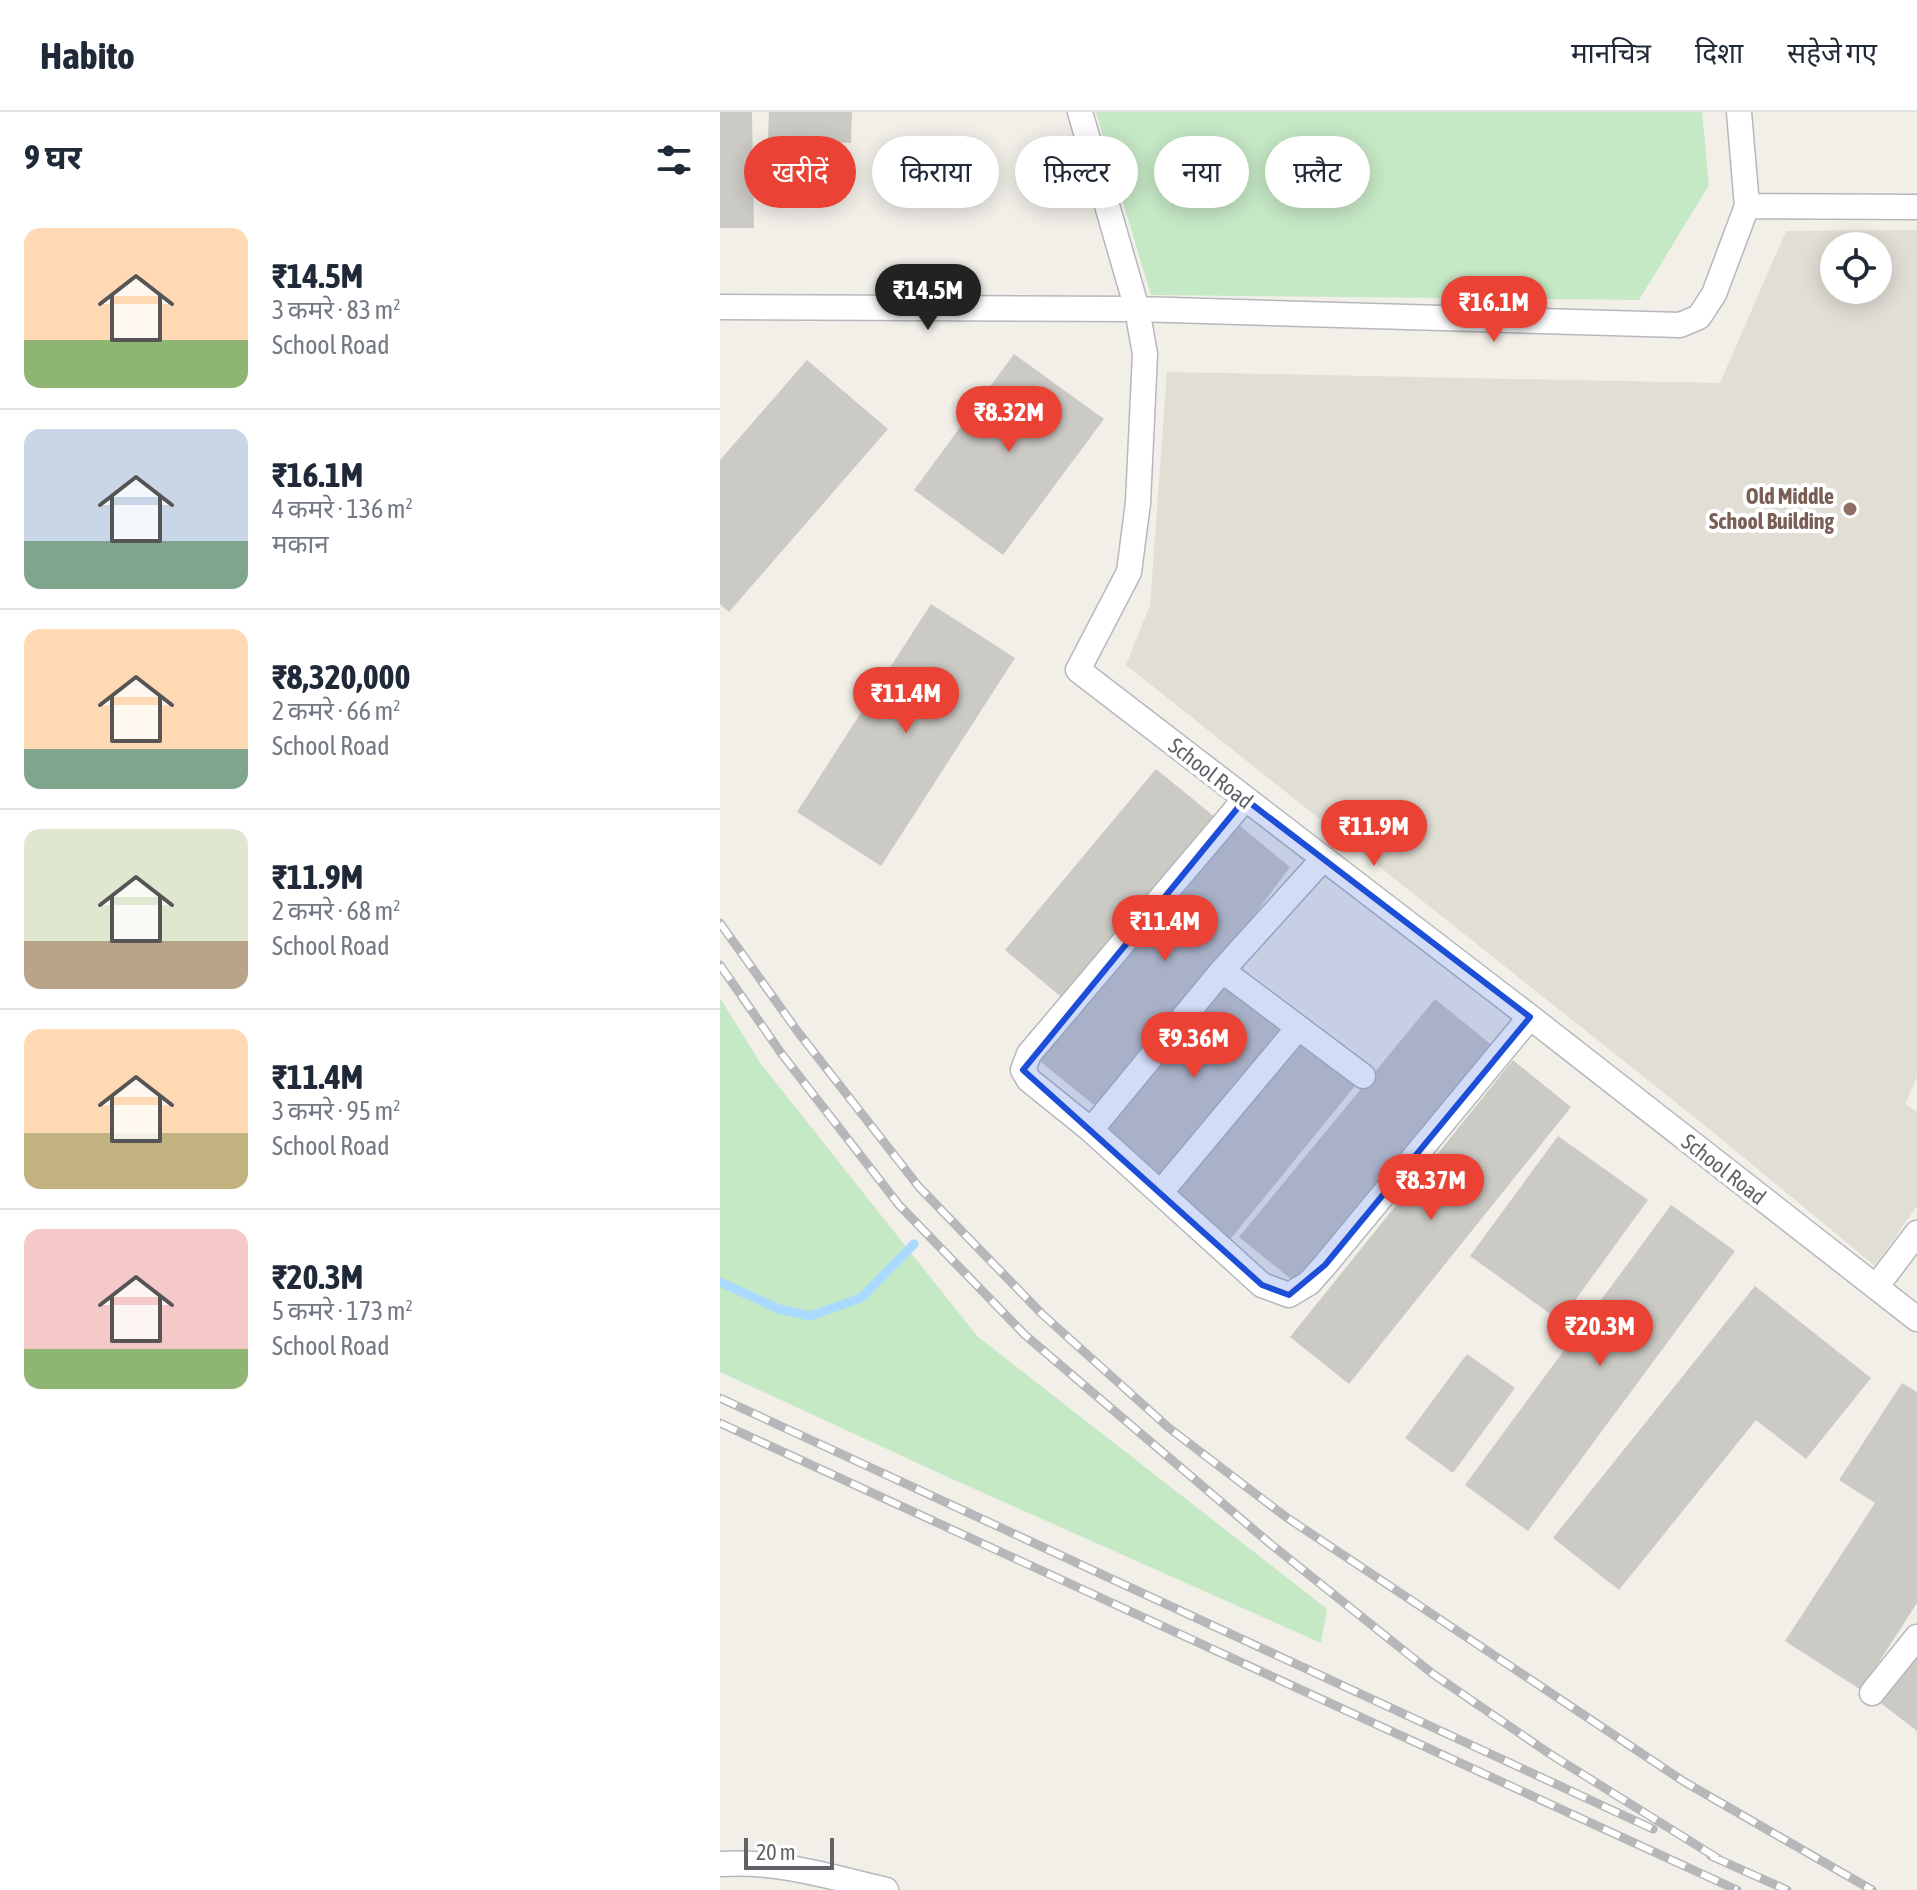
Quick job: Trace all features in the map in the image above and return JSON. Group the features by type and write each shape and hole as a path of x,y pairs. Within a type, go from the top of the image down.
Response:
{"street":[{"name":"School Road","path":"1080,112 1137,309 1145,354 1138,503 1129,572 1078,670 1917,1319"},
{"path":"720,307 1137,309 1680,325 1699,317 1714,294 1747,206 1739,112"},
{"path":"1747,206 1917,207"},
{"path":"1245,799 1029,1054 1023,1070 1029,1080 1091,1130 1262,1285 1289,1295 1309,1283 1530,1017"},
{"path":"1091,1130 1220,973 1323,859"},
{"path":"1220,973 1231,977 1363,1076"},
{"path":"1161,1192 1298,1028"},
{"path":"1876,1287 1917,1233"},
{"path":"1872,1693 1917,1637"},
{"path":"720,1864 747,1862 790,1868 886,1890"}],"highlighted area":[{"path":"1245,799 1530,1017 1325,1265 1289,1295 1262,1285 1023,1070"}],"shaded area":[{"path":"1917,230 1917,1077 1905,1104 1917,1112 1917,1206 1875,1266 1713,1132 1126,665 1150,605 1167,372 1720,383 1786,231"}],"green space":[{"path":"1096,112 1702,112 1709,185 1639,300 1151,295 1125,208 1138,208 1138,136 1103,136"},
{"path":"720,998 761,1064 977,1336 1327,1609 1321,1643 720,1372"}],"building":[{"path":"720,112 752,112 752,136 744,136 744,208 754,208 754,228 720,228"},
{"path":"769,112 852,112 851,136 768,136"},
{"path":"1014,354 1104,419 1003,555 914,490"},
{"path":"807,360 888,429 729,612 720,604 720,460"},
{"path":"931,604 1015,658 881,866 797,812"},
{"path":"1156,769 1216,818 1065,1000 1005,950"},
{"path":"1233,820 1290,867 1215,968 1094,1105 1036,1058"},
{"path":"1224,980 1286,1028 1165,1181 1103,1132"},
{"path":"1435,999 1493,1046 1297,1284 1239,1237"},
{"path":"1299,1033 1359,1081 1228,1242 1168,1194"},
{"path":"1513,1060 1571,1107 1349,1384 1290,1337"},
{"path":"1558,1136 1648,1200 1560,1321 1470,1256"},
{"path":"1671,1205 1735,1251 1528,1531 1465,1485"},
{"path":"1755,1286 1871,1378 1806,1459 1756,1420 1619,1590 1553,1538"},
{"path":"1467,1354 1515,1388 1453,1473 1405,1438"},
{"path":"1902,1383 1917,1392 1917,1603 1861,1690 1785,1641 1875,1503 1839,1480"},
{"path":"1917,1644 1917,1731 1874,1698"}],"waterway":[{"path":"720,1282 779,1309 810,1316 861,1298 914,1244"}],"railway":[{"path":"720,923 798,1032 919,1187 1042,1314 1169,1428 1286,1517 1683,1781 1872,1890"},
{"path":"720,965 781,1053 899,1205 1025,1335 1267,1541 1433,1674 1550,1754 1722,1861"},
{"path":"720,1398 1653,1829"},
{"path":"720,1423 1737,1890"},
{"path":"1711,1856 1787,1890"}],"place":[{"name":"Old Middle School Building","path":"1850,509"}]}
